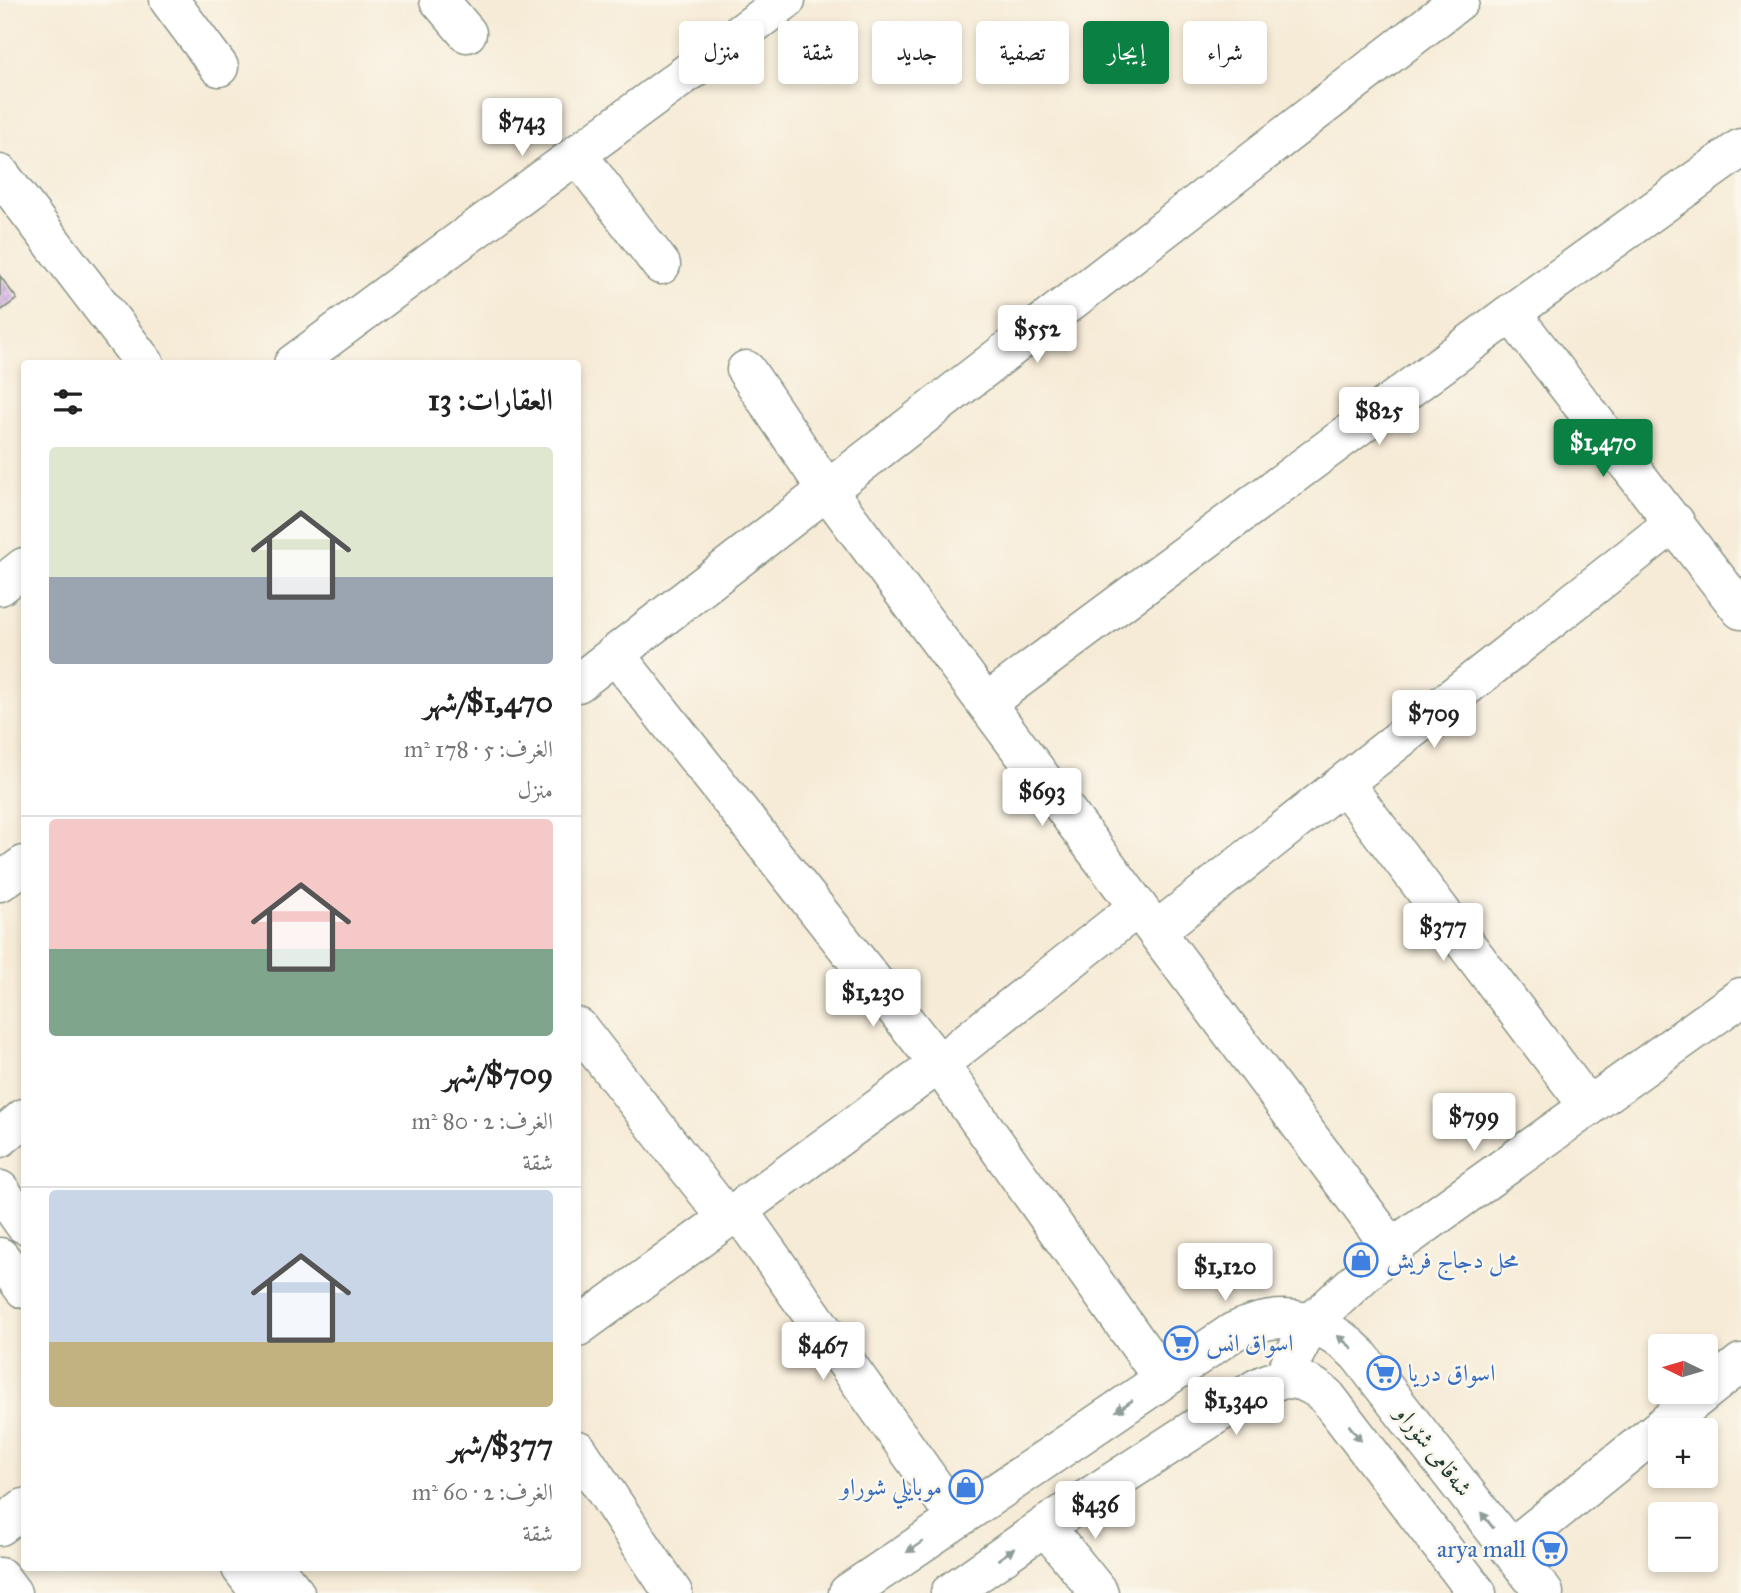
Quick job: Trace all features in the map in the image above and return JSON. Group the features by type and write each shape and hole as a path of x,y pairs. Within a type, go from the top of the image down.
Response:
{"street":[{"path":"169,0 219,67"},
{"path":"439,0 467,33"},
{"path":"298,360 786,0"},
{"path":"581,681 1460,0"},
{"path":"986,703 1511,313 1741,148"},
{"path":"577,154 661,265"},
{"path":"0,174 142,360"},
{"path":"1511,313 1675,522 1734,585"},
{"path":"746,370 827,490 1392,1248"},
{"path":"581,1325 939,1063 1344,783 1675,522"},
{"path":"0,586 21,569"},
{"path":"615,654 939,1063 1163,1379"},
{"path":"1344,783 1589,1107"},
{"path":"0,882 21,867"},
{"path":"1282,1379 1311,1323 1392,1248 1741,997"},
{"path":"581,1031 732,1214 957,1519"},
{"path":"0,1138 21,1120"},
{"path":"0,1190 21,1220"},
{"path":"0,1257 21,1285"},
{"name":"شەقامی شۆراو","path":"848,1593 1233,1332 1247,1325 1279,1319 1311,1323 1336,1335 1358,1354 1544,1593"},
{"path":"1718,1381 1741,1363"},
{"path":"950,1593 1045,1526 1256,1388 1269,1381 1282,1379 1307,1382 1327,1397 1477,1593"},
{"path":"1510,1549 1690,1404"},
{"path":"581,1455 673,1593"},
{"path":"0,1526 21,1510"},
{"path":"1045,1526 1099,1593"},
{"path":"243,1571 260,1593"},
{"path":"278,1571 295,1593"},
{"path":"0,1577 12,1593"}],"building":[{"path":"0,276 17,299 0,311"}],"place":[{"name":"محل دجاج فريش","path":"1361,1260"},
{"name":"اسواق انس","path":"1181,1343"},
{"name":"اسواق دريا","path":"1384,1373"},
{"name":"موبايلي شوراو","path":"966,1487"},
{"name":"arya mall","path":"1550,1549"}]}
